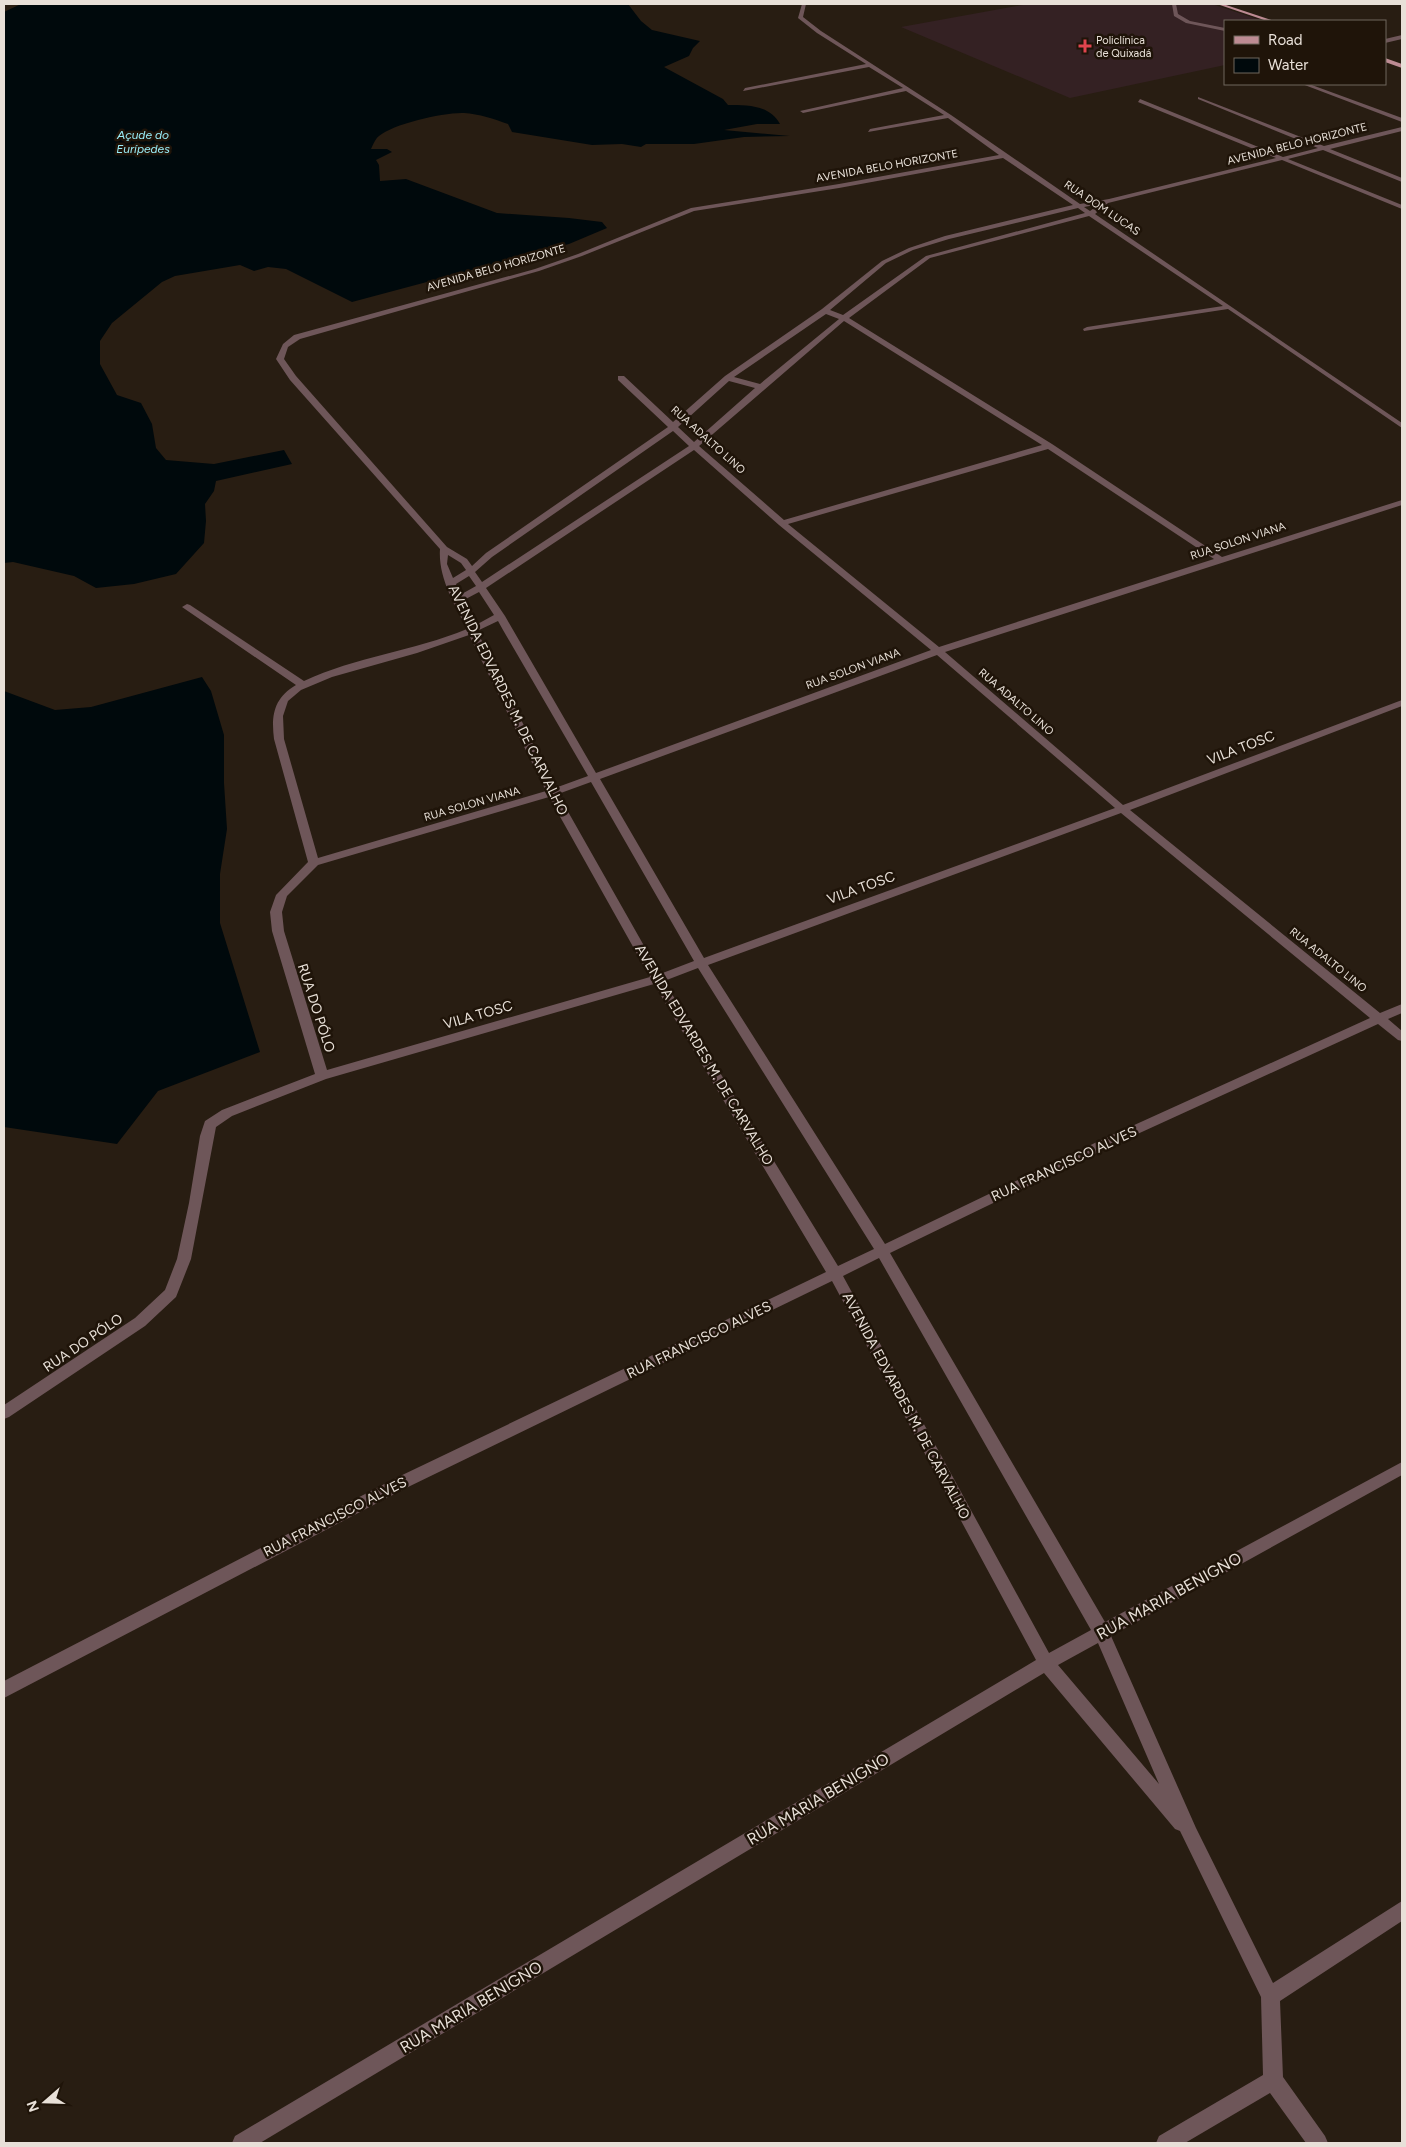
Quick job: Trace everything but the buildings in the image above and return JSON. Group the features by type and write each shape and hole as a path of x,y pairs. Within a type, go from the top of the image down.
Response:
{"main road":[{"path":"1219,4 1268,20"},
{"path":"1386,60 1402,66"}],"street":[{"name":"RUA DOM LUCAS","path":"804,4 800,16 805,22 949,116 1004,156 1230,307 1402,426"},
{"path":"1174,4 1176,15 1188,22 1224,30"},
{"path":"1386,41 1402,37"},
{"path":"744,90 871,65"},
{"path":"1308,85 1402,120"},
{"path":"803,111 908,89"},
{"path":"1200,98 1402,180"},
{"path":"1140,101 1402,207"},
{"path":"870,131 949,116"},
{"name":"AVENIDA BELO HORIZONTE","path":"450,584 673,427 728,378 825,310 884,262 912,249 947,237 1079,206 1109,201 1402,129"},
{"name":"AVENIDA BELO HORIZONTE","path":"444,549 293,378 280,359 280,352 285,345 297,337 330,327 537,270 580,255 693,209 839,186 1004,156"},
{"name":"AVENIDA BELO HORIZONTE","path":"457,600 481,587 694,446 844,318 910,268 928,257 968,245 1090,214 1109,201"},
{"path":"912,249 928,257"},
{"path":"1086,329 1230,307"},
{"path":"825,310 844,318 1049,446 1221,560"},
{"name":"RUA ADALTO LINO","path":"621,378 694,446 782,523 938,651 1122,809 1402,1037"},
{"path":"728,378 761,387"},
{"path":"782,523 1049,446"},
{"name":"RUA SOLON VIANA","path":"314,863 552,793 938,651 1402,502"},
{"name":"AVENIDA EDVARDES M. DE CARVALHO","path":"1190,1834 1046,1663 835,1274 657,979 552,793 457,600 443,564 444,549 464,561 500,616 701,963 882,1251 1102,1633 1190,1834 1270,1996 1274,2080"},
{"path":"187,607 303,686"},
{"path":"314,863 279,739 277,722 279,708 288,695 303,686 333,674 473,632 500,616"},
{"name":"VILA TOSC","path":"322,1076 657,979 1122,809 1402,703"},
{"name":"RUA DO PÓLO","path":"4,1413 140,1322 171,1293 184,1259 196,1203 206,1136 210,1124 228,1112 322,1076 284,955 278,931 276,912 282,896 314,863"},
{"name":"RUA FRANCISCO ALVES","path":"4,1690 401,1483 1104,1144 1402,1008"},
{"name":"RUA MARIA BENIGNO","path":"242,2143 1046,1663 1402,1468"},
{"path":"1270,1996 1402,1910"},
{"path":"1166,2143 1274,2080 1318,2143"}],"shaded area":[{"name":"Policlínica de Quixadá","path":"1028,4 1212,4 1260,20 1224,20 1224,65 1070,98 901,27"}],"water":[{"name":"Açude do Eurípedes","path":"21,4 628,4 641,21 652,30 700,41 693,48 689,56 664,67 723,99 728,105 757,107 770,113 780,124 757,124 724,130 790,136 744,137 694,144 646,144 641,147 622,144 592,145 512,132 508,124 481,116 455,113 407,123 395,127 378,137 371,149 387,149 392,152 376,160 379,165 380,181 406,179 497,213 602,222 607,228 569,244 352,302 286,269 268,267 254,271 240,265 175,276 162,282 112,323 100,341 100,364 117,395 141,403 152,424 156,448 166,460 214,464 284,450 292,464 216,481 214,491 205,504 204,543 176,574 134,584 96,588 74,576 13,562 4,563 4,12"},
{"path":"202,677 211,691 224,735 224,783 227,829 220,874 220,923 260,1052 158,1091 117,1144 4,1127 4,691 55,710 91,707"}],"place":[{"name":"Policlínica de Quixadá","path":"1085,46"}]}
